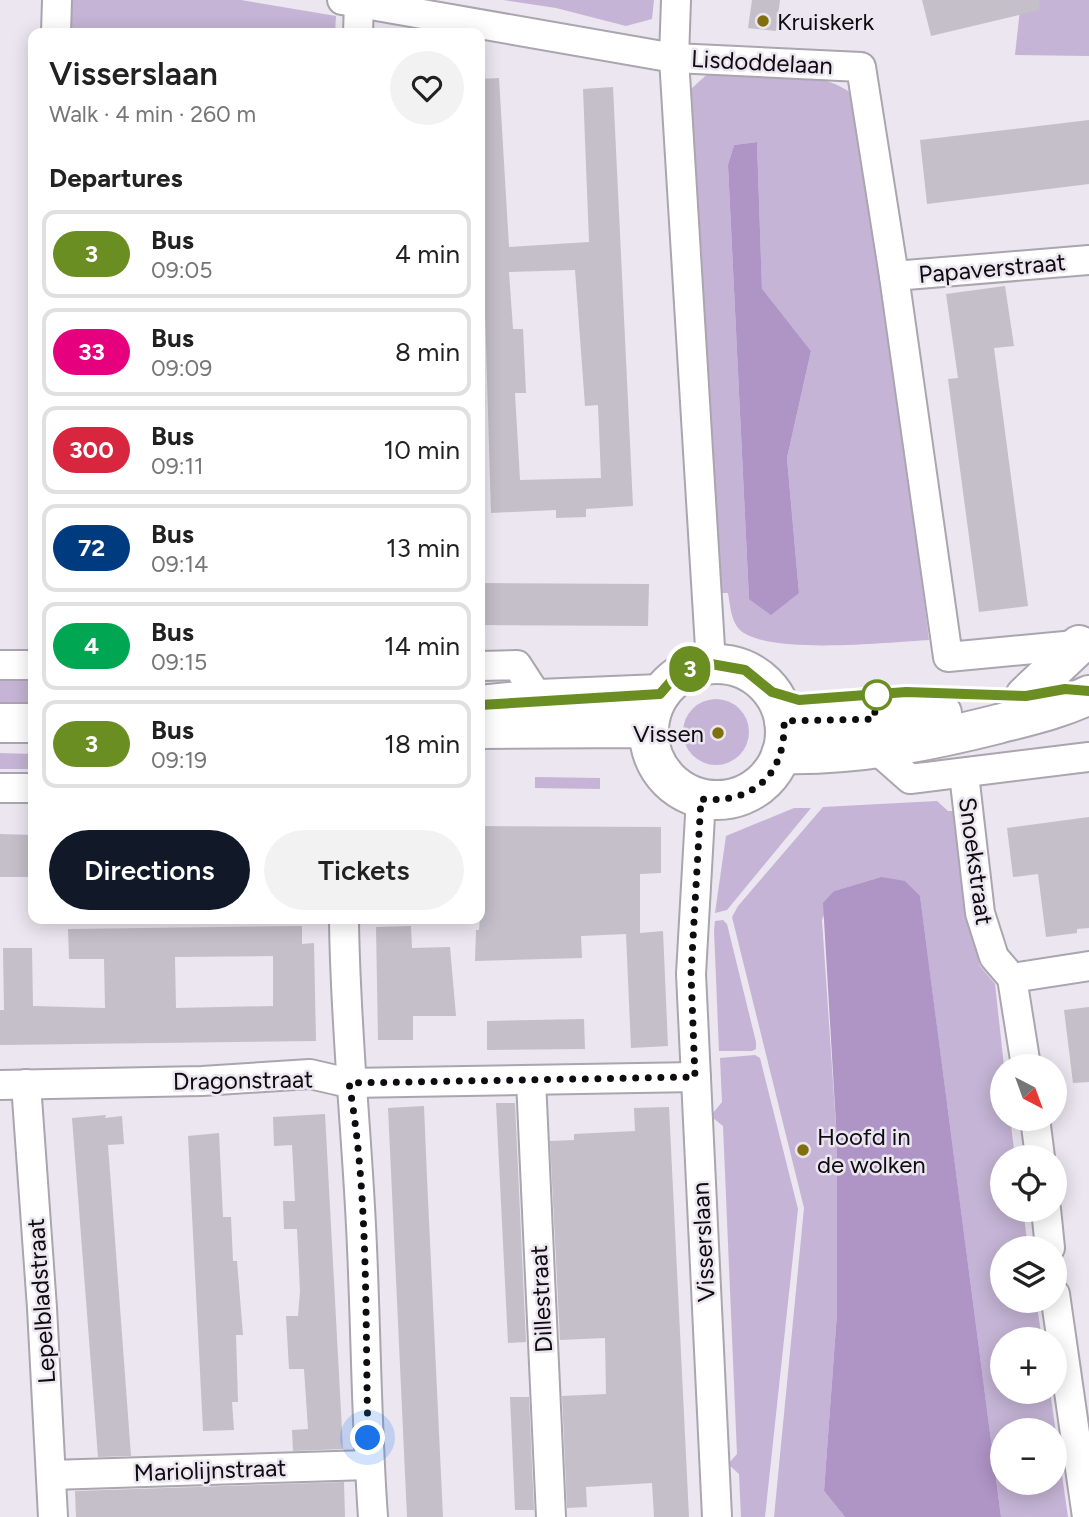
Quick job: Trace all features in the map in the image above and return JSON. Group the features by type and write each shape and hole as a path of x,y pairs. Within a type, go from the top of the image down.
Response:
{"street":[{"path":"56,28 57,0"},
{"path":"357,28 350,2 455,10 674,58 676,0"},
{"name":"Lisdoddelaan","path":"711,664 674,58 861,67 894,276 948,657 1084,645"},
{"name":"Papaverstraat","path":"894,276 1089,260"},
{"path":"1026,696 1084,645"},
{"path":"711,664 745,670 760,679 772,692 783,737 772,771 750,791 721,800 701,799 680,789 662,774 651,752 648,731 650,718 660,694 673,679 691,669 711,664"},
{"path":"0,665 28,665"},
{"path":"485,666 517,665 539,699"},
{"path":"783,737 805,723 925,717 1065,689 1089,693"},
{"path":"783,737 876,748 976,729 1064,707 1089,693"},
{"path":"485,704 539,699 660,694"},
{"path":"0,723 28,723"},
{"path":"485,729 634,727 648,731"},
{"path":"876,748 910,779 1089,757"},
{"name":"Snoekstraat","path":"964,774 980,913 993,957 1012,978 1024,1054"},
{"path":"0,788 28,788"},
{"name":"Visserslaan","path":"701,799 691,974 717,1517"},
{"path":"344,924 349,1083 355,1118 362,1244 373,1517"},
{"path":"1012,978 1089,966"},
{"name":"Dragonstraat","path":"13,1084 202,1081 310,1074 349,1083 695,1077"},
{"name":"Dillestraat","path":"531,1080 551,1517"},
{"name":"Lepelbladstraat","path":"13,1084 51,1475 52,1517"},
{"path":"1058,1313 1087,1517"},
{"name":"Mariolijnstraat","path":"51,1475 369,1465"}],"shaded area":[{"path":"73,0 241,0 336,16 335,28 72,28 70,7"},
{"path":"503,0 654,0 652,19 626,26 556,8"},
{"path":"1021,0 1089,0 1089,56 1015,55"},
{"path":"714,68 773,71 830,82 847,90 862,102 929,640 859,645 774,642 753,637 739,629 733,617 728,593 719,593 699,284 691,89","holes":["757,142 762,290 811,351 787,458 799,593 749,599 728,165 734,145"]},
{"path":"757,142 762,289 811,351 787,458 799,593 771,615 749,599 728,165 734,145"},
{"path":"0,679 28,680 28,710 0,710"},
{"path":"716,699 739,709 749,732 739,755 716,765 693,755 683,732 693,709"},
{"path":"0,753 28,754 28,769 0,769"},
{"path":"535,777 600,778 600,789 535,788"},
{"path":"937,801 948,811 955,811 969,919 980,966 995,984 1003,1054 990,1054 990,1131 1012,1131 1013,1145 990,1145 990,1222 1025,1222 1026,1236 990,1236 990,1313 1038,1313 1040,1327 990,1327 990,1404 1052,1404 1054,1418 990,1418 990,1433 920,897 881,877 834,891 822,920 837,1141 837,1313 824,1491 845,1517 774,1517 804,1208 732,917 738,906 823,807"},
{"path":"794,808 811,808 727,910 715,913 726,836"},
{"path":"881,877 905,881 920,896 990,1433 990,1495 998,1495 1001,1517 845,1517 824,1491 837,1313 837,1141 823,903 834,891"},
{"path":"723,920 727,924 756,1042 756,1049 752,1051 719,1051 714,930 715,921"},
{"path":"755,1055 760,1058 798,1209 765,1517 741,1517 739,1474 728,1464 737,1454 723,1126 713,1118 713,1113 722,1102 720,1058"},
{"path":"998,1495 1065,1495 1068,1517 1001,1517"}],"building":[{"path":"752,0 780,0 776,31 748,28"},
{"path":"922,0 1039,0 1040,10 931,36"},
{"path":"499,78 509,247 589,242 583,89 613,87 633,506 586,509 586,517 556,518 556,510 491,513 485,312 485,79","holes":["575,270 585,406 598,405 601,478 520,480 515,393 526,393 523,329 513,329 509,272"]},
{"path":"1089,120 1089,184 927,204 920,140"},
{"path":"1005,286 1014,346 994,348 1028,606 979,612 948,379 958,378 946,294"},
{"path":"485,583 649,584 648,626 485,625"},
{"path":"1089,817 1089,928 1077,929 1077,933 1046,937 1038,874 1013,877 1007,828"},
{"path":"485,826 661,827 661,873 640,874 640,933 663,931 668,1046 631,1048 626,934 581,936 582,958 475,961 476,930 479,930 480,924 485,924"},
{"path":"0,834 28,835 28,877 0,877"},
{"path":"302,926 302,944 314,943 316,1041 0,1045 0,1010 4,1010 3,948 32,948 33,1006 105,1008 104,959 69,959 68,929","holes":["273,956 273,1006 176,1008 175,957"]},
{"path":"411,926 412,948 450,947 456,1016 413,1016 413,1040 378,1040 376,927"},
{"path":"1089,1007 1089,1082 1073,1083 1064,1010"},
{"path":"584,1019 585,1049 487,1050 487,1021"},
{"path":"496,1103 515,1103 526,1342 508,1343"},
{"path":"424,1106 443,1517 407,1517 388,1108"},
{"path":"669,1107 689,1517 654,1517 652,1483 586,1487 587,1507 567,1508 562,1396 606,1394 605,1338 560,1340 550,1141 574,1140 574,1134 635,1131 634,1108"},
{"path":"325,1114 343,1449 293,1451 292,1430 308,1429 304,1369 289,1369 286,1316 298,1316 300,1291 297,1229 284,1229 283,1201 295,1201 292,1145 274,1146 273,1117"},
{"path":"106,1115 105,1118 122,1116 124,1144 108,1145 131,1456 98,1457 72,1118"},
{"path":"219,1133 223,1217 231,1217 233,1261 237,1261 243,1335 236,1335 238,1402 232,1402 234,1430 203,1431 188,1136"},
{"path":"510,1397 529,1397 534,1510 515,1510"},
{"path":"344,1482 345,1517 76,1517 75,1491"}],"bus line":[{"name":"3","path":"485,704 539,699 641,697 660,694 673,679 691,669 711,664 745,670 760,679 772,692 799,700 906,692 999,692 1026,696 1065,689 1089,691"}],"place":[{"name":"Kruiskerk","path":"763,21"},
{"name":"Vissen","path":"718,733"},
{"name":"Hoofd in de wolken","path":"803,1150"}],"route":[{"path":"368,1438 362,1244 355,1118 349,1083 695,1077 692,919 701,799 721,800 741,796 759,786 782,754 784,721 805,723 874,719 877,695"}]}
